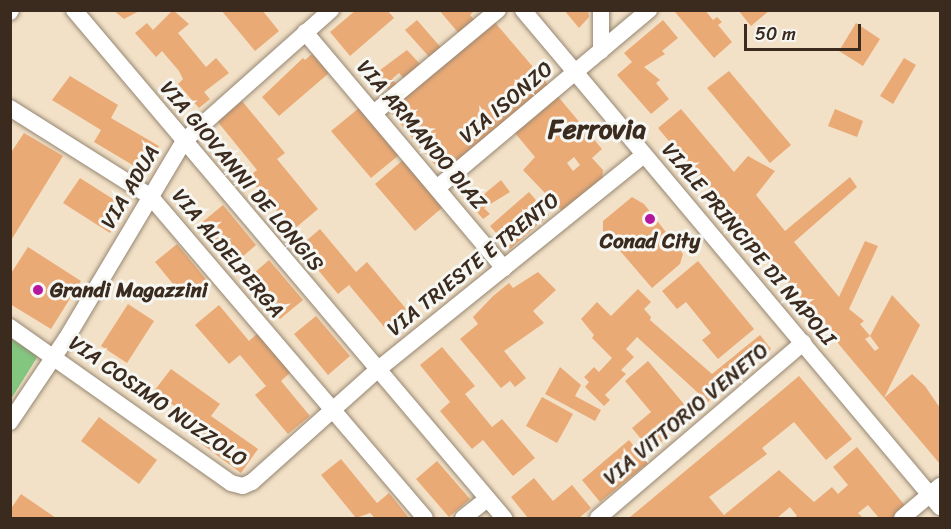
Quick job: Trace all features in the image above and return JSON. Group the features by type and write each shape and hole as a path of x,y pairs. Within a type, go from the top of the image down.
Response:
{"street":[{"name":"VIA GIOVANNI DE LONGIS","path":"74,10 376,371 504,519"},
{"name":"VIA ADUA","path":"10,423 54,357 184,141 331,10"},
{"path":"374,113 498,10"},
{"name":"VIALE PRINCIPE DI NAPOLI","path":"523,10 803,344 937,496"},
{"path":"601,10 601,51"},
{"name":"VIA ISONZO","path":"437,188 649,10"},
{"name":"VIA ARMANDO DIAZ","path":"305,32 504,267"},
{"name":"VIA ALDELPERGA","path":"10,108 150,196 425,519"},
{"name":"VIA TRIESTE E TRENTO","path":"332,411 376,371 644,155"},
{"name":"VIA COSIMO NUZZOLO","path":"10,327 231,483 243,486 332,411"},
{"name":"VIA VITTORIO VENETO","path":"598,519 803,344"},
{"path":"902,519 937,496"},
{"path":"463,519 487,499"}],"green space":[{"path":"11,338 38,356 11,399"}],"building":[{"path":"113,10 141,10 124,19"},
{"path":"173,10 189,24 178,33 206,67 216,58 229,73 204,92 210,99 199,108 178,84 183,79 162,51 156,57 135,33 147,23 153,30"},
{"path":"221,10 262,10 279,31 255,51"},
{"path":"356,10 387,10 394,18 350,56 330,32"},
{"path":"439,10 475,10 470,15 477,23 461,36"},
{"path":"564,10 588,10 589,17 579,28"},
{"path":"705,10 713,20 717,17 722,22 718,25 732,42 714,58 675,12"},
{"path":"738,10 770,10 751,26"},
{"path":"492,19 551,88 445,177 387,108"},
{"path":"417,20 443,50 432,60 405,30"},
{"path":"663,20 678,38 662,51 665,54 644,67 660,80 656,83 669,99 651,114 617,75 632,62 624,53"},
{"path":"856,23 880,39 863,66 839,51"},
{"path":"407,50 420,64 404,79 399,73 392,79 398,86 390,92 376,73"},
{"path":"312,54 329,73 279,116 262,97 303,58 305,60"},
{"path":"904,58 916,65 893,104 880,96"},
{"path":"729,71 791,145 770,163 707,88"},
{"path":"70,76 118,105 111,118 159,146 146,173 94,142 101,130 52,100"},
{"path":"555,93 602,149 592,158 603,170 602,180 563,212 523,170 535,157 515,133 541,112 538,108","holes":["574,157 580,165 573,171 567,163"]},
{"path":"242,101 285,153 277,159 318,209 293,230 248,177 257,170 217,121"},
{"path":"359,108 399,155 371,178 331,131"},
{"path":"681,109 734,172 748,156 775,171 756,195 785,231 850,177 857,187 794,242 839,297 865,241 878,246 849,309 864,321 860,324 870,336 892,295 920,325 884,398 658,128","holes":["870,336 879,348 875,351 865,339"]},
{"path":"835,109 863,121 857,137 828,126"},
{"path":"24,133 63,156 10,242 10,154"},
{"path":"403,160 443,207 415,231 375,184"},
{"path":"80,178 127,208 110,233 63,203"},
{"path":"501,180 510,192 484,208 490,214 483,219 471,205"},
{"path":"529,192 549,215 510,249 490,226"},
{"path":"632,197 644,204 683,254 680,264 652,288 603,231 603,221"},
{"path":"223,205 256,245 234,264 200,224"},
{"path":"320,229 356,272 367,262 407,310 385,328 349,285 338,294 299,247"},
{"path":"177,244 209,283 187,301 155,262"},
{"path":"28,247 81,281 51,329 10,304 10,275"},
{"path":"269,260 303,300 280,319 247,279"},
{"path":"698,261 754,329 718,359 702,340 711,333 686,302 677,309 662,291"},
{"path":"538,272 556,290 533,311 544,323 504,351 526,378 515,387 510,381 501,388 460,339 478,324 473,317 493,296 509,283 513,288"},
{"path":"638,289 651,302 644,309 651,317 650,320 712,374 760,335 771,349 708,402 637,337 626,349 634,357 621,370 626,374 605,395 610,400 604,406 585,387 589,382 584,377 594,367 599,372 612,358 592,338 594,335 581,319 597,302 611,316"},
{"path":"128,304 154,321 127,363 101,346"},
{"path":"219,305 249,341 259,332 292,371 281,381 310,416 288,434 255,395 266,386 240,355 229,364 195,325"},
{"path":"316,316 350,356 328,375 294,334"},
{"path":"442,347 475,386 465,394 492,427 502,419 535,458 513,476 483,440 472,449 440,411 450,402 420,365"},
{"path":"648,361 693,415 651,451 632,428 651,412 625,381"},
{"path":"560,367 581,385 575,396 601,410 595,421 545,394"},
{"path":"171,369 220,404 211,416 258,449 241,473 192,437 200,425 154,391"},
{"path":"912,374 925,386 940,408 940,464 884,398"},
{"path":"799,376 852,439 826,460 794,422 762,448 767,454 709,497 724,515 779,470 814,502 832,487 838,494 848,485 833,467 857,447 907,508 894,518 879,518 868,505 858,513 863,518 794,518 797,516 790,507 777,518 629,518"},
{"path":"542,397 573,414 557,443 526,426"},
{"path":"99,417 157,460 139,484 81,441"},
{"path":"629,440 648,463 600,502 582,480"},
{"path":"341,459 377,503 389,493 409,518 375,518 370,513 356,518 321,475"},
{"path":"437,461 470,499 449,517 416,479"},
{"path":"534,478 553,501 572,485 591,508 579,518 528,518 511,497"},
{"path":"21,494 56,518 10,518 10,510"}],"place":[{"name":"Conad City","path":"650,219"},
{"name":"Grandi Magazzini","path":"38,290"}],"district":[{"name":"Ferrovia","path":"597,130"}]}
